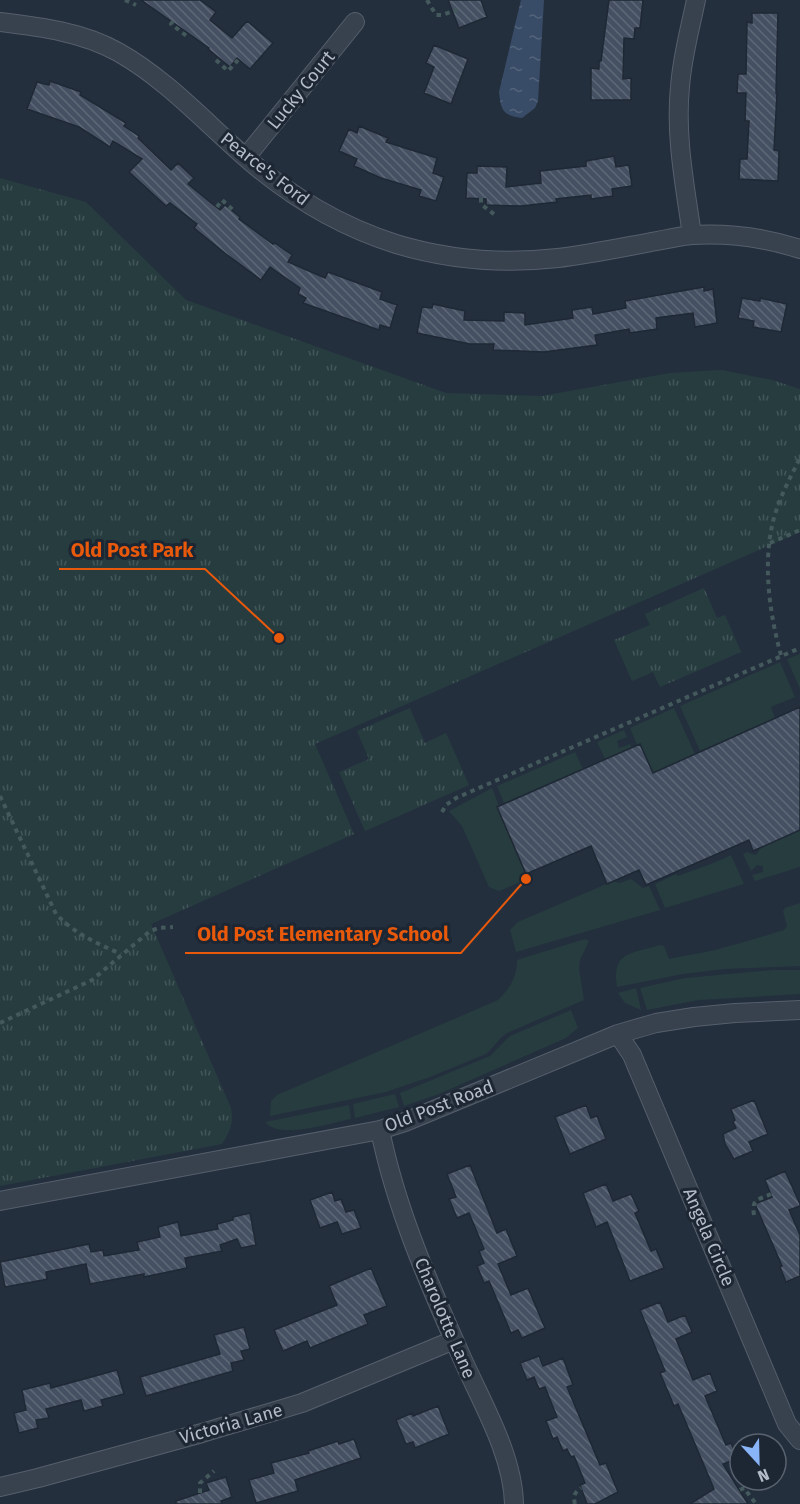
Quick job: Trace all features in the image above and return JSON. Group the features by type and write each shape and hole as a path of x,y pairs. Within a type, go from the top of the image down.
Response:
{"street":[{"path":"692,235 678,115 683,59 696,0"},
{"name":"Pearce's Ford","path":"0,22 81,36 117,52 148,71 176,93 246,158 290,193 326,215 397,244 440,255 479,260 520,261 559,258 692,235 741,236 800,249"},
{"name":"Lucky Court","path":"246,158 356,22"},
{"name":"Old Post Road","path":"0,1201 380,1130 405,1122 618,1034 656,1023 735,1013 800,1010"},
{"name":"Angela Circle","path":"618,1034 632,1055 787,1424 800,1440"},
{"name":"Charolotte Lane","path":"380,1130 397,1199 454,1340 506,1458 513,1488 513,1504"},
{"name":"Victoria Lane","path":"0,1486 202,1434 302,1403 454,1340"}],"path":[{"path":"125,0 136,5"},
{"path":"427,0 436,15 457,10"},
{"path":"173,21 171,24 188,37"},
{"path":"216,60 228,71 238,60"},
{"path":"481,198 482,204 495,215"},
{"path":"217,207 222,200 233,210"},
{"path":"781,655 772,624 769,598 770,543 772,526 782,495 800,458"},
{"path":"770,543 800,530"},
{"path":"442,812 446,805 456,798 800,648"},
{"path":"0,796 56,914 68,927 84,937 121,954"},
{"path":"0,1023 92,980 149,932 158,928 172,927"},
{"path":"754,1215 754,1201 771,1194"},
{"path":"201,1493 202,1480 214,1472"},
{"path":"575,1504 573,1497 581,1488"}],"green space":[{"path":"0,178 86,202 186,300 446,393 542,396 670,373 721,370 772,380 800,389 800,532 315,744 354,834 151,924 231,1108 231,1127 222,1144 0,1186"},
{"path":"704,588 717,618 725,615 741,652 660,687 653,672 632,681 614,640 650,625 645,614"},
{"path":"800,654 800,689 787,659"},
{"path":"780,662 795,697 771,707 775,718 700,751 680,706"},
{"path":"410,708 425,743 446,733 469,785 365,831 339,772 369,759 357,731"},
{"path":"674,708 695,754 653,773 630,728"},
{"path":"624,730 627,737 617,741 619,748 630,744 632,748 605,759 597,742"},
{"path":"575,752 583,769 504,803 497,786"},
{"path":"492,788 499,806 497,807 526,874 528,873 530,878 499,891 489,887 462,826 449,811"},
{"path":"800,830 800,867 755,881 752,875 763,872 763,866 757,865 751,871 743,854 747,852 757,854 761,847"},
{"path":"731,855 744,884 665,908 655,884 676,874 678,876"},
{"path":"631,879 643,888 649,886 660,910 516,952 510,930 518,922 613,881 619,883"},
{"path":"800,903 800,966 724,969 683,974 617,987 617,967 626,956 660,945 664,946 669,959 715,950 758,938 784,930 787,926 783,911 785,908"},
{"path":"585,939 589,941 580,960 579,969 584,1000 509,1032 486,1054 430,1077 386,1092 270,1116 271,1101 277,1095 498,1000 512,982 517,960"},
{"path":"772,970 800,970 800,994 699,1000 647,1010 640,988 685,978"},
{"path":"636,988 641,1010 625,1003 618,993"},
{"path":"571,1010 578,1028 566,1038 439,1094 404,1106 400,1093 490,1056 510,1036"},
{"path":"395,1094 399,1107 355,1118 353,1104"},
{"path":"349,1105 351,1119 306,1129 282,1130 265,1122"}],"water":[{"path":"521,0 544,0 538,101 535,108 522,118 504,111 499,92"}],"building":[{"path":"141,0 200,0 216,12 210,20 232,38 247,21 273,43 250,69 237,58 230,67 209,48"},
{"path":"448,0 481,0 487,17 459,28"},
{"path":"609,0 643,0 640,28 635,28 634,39 624,38 623,79 631,78 631,100 591,100 591,68 599,69"},
{"path":"752,13 778,13 774,150 779,151 778,181 739,179 740,159 747,159 749,121 745,121 746,93 737,93 738,74 746,74 747,22 752,23"},
{"path":"434,45 468,59 451,104 424,93 434,67 426,63"},
{"path":"50,81 81,92 80,95 126,123 124,126 139,136 138,138 171,170 178,163 194,178 188,184 220,210 225,205 240,217 239,219 292,255 288,262 325,278 328,272 382,292 380,299 397,305 390,328 380,325 379,330 303,303 306,298 298,294 300,288 270,267 261,280 194,228 197,224 170,203 166,206 129,172 142,159 113,141 110,147 79,127 27,109 37,82 49,85"},
{"path":"359,126 388,138 386,142 437,158 433,173 444,177 436,201 419,196 421,190 381,178 354,166 357,159 339,151 349,129 357,133"},
{"path":"614,156 616,167 629,165 632,186 612,189 613,196 591,199 591,195 521,206 486,205 486,199 466,198 467,173 477,173 477,166 507,167 506,187 541,183 540,171 586,166 586,161"},
{"path":"704,287 704,291 713,289 717,323 695,327 693,313 656,318 657,329 630,333 629,329 595,335 597,345 544,352 493,350 494,344 470,344 417,333 422,307 432,308 433,304 465,311 464,320 504,321 504,312 525,313 525,325 573,318 572,310 592,307 593,314 626,308 625,301"},
{"path":"742,298 760,301 760,298 787,304 781,332 753,327 754,321 738,318"},
{"path":"800,707 800,830 753,851 749,840 646,885 639,870 607,884 591,846 526,874 497,807 640,744 653,773"},
{"path":"754,1100 768,1134 749,1142 753,1151 734,1159 725,1144 723,1134 736,1128 731,1109"},
{"path":"586,1105 591,1118 597,1116 606,1139 570,1154 555,1117"},
{"path":"470,1165 497,1233 506,1229 517,1256 498,1264 511,1295 528,1288 545,1328 522,1338 518,1330 511,1333 489,1281 484,1283 477,1266 484,1263 479,1251 484,1249 469,1213 457,1218 449,1199 456,1197 447,1174"},
{"path":"785,1171 800,1204 789,1210 800,1235 800,1276 786,1282 780,1267 782,1266 755,1204 772,1197 765,1180"},
{"path":"606,1184 613,1201 631,1194 639,1211 635,1213 651,1251 656,1249 664,1268 630,1281 607,1222 596,1227 583,1193"},
{"path":"332,1192 335,1201 341,1199 346,1212 354,1210 361,1228 342,1234 337,1222 320,1228 310,1200"},
{"path":"250,1213 256,1245 241,1248 237,1239 220,1245 222,1251 185,1258 187,1268 144,1277 144,1274 90,1284 86,1264 46,1272 47,1279 5,1287 0,1262 89,1244 91,1252 103,1250 104,1256 139,1250 137,1242 160,1237 158,1227 178,1222 181,1236 218,1229 217,1224"},
{"path":"371,1268 387,1306 364,1315 368,1324 310,1348 307,1341 283,1351 274,1330 337,1305 329,1286"},
{"path":"660,1302 668,1322 685,1315 692,1332 676,1339 693,1380 710,1373 717,1391 705,1396 726,1445 728,1444 728,1462 723,1464 728,1472 728,1492 740,1492 748,1504 690,1504 714,1489 678,1404 674,1406 660,1373 665,1371 640,1310"},
{"path":"244,1327 250,1349 241,1351 244,1360 231,1363 233,1371 146,1396 140,1377 220,1354 214,1335"},
{"path":"539,1356 543,1366 563,1358 573,1385 567,1387 600,1465 606,1463 618,1492 595,1504 587,1504 580,1485 585,1483 574,1456 571,1457 567,1449 563,1451 557,1437 553,1439 546,1421 557,1417 545,1387 539,1389 534,1377 527,1380 520,1363"},
{"path":"117,1370 124,1394 101,1400 103,1406 84,1411 81,1400 46,1409 49,1418 36,1420 38,1428 19,1433 14,1413 26,1410 22,1390 50,1383 51,1388"},
{"path":"438,1406 449,1434 415,1448 413,1442 406,1444 396,1420"},
{"path":"354,1439 361,1458 295,1480 298,1491 256,1503 249,1480 274,1473 271,1463 309,1453 308,1451 338,1441 339,1444"},
{"path":"226,1477 232,1497 221,1501 222,1504 176,1504 176,1501 209,1490 206,1483"}],"place":[{"name":"Old Post Park","path":"279,638"},
{"name":"Old Post Elementary School","path":"526,879"}]}
